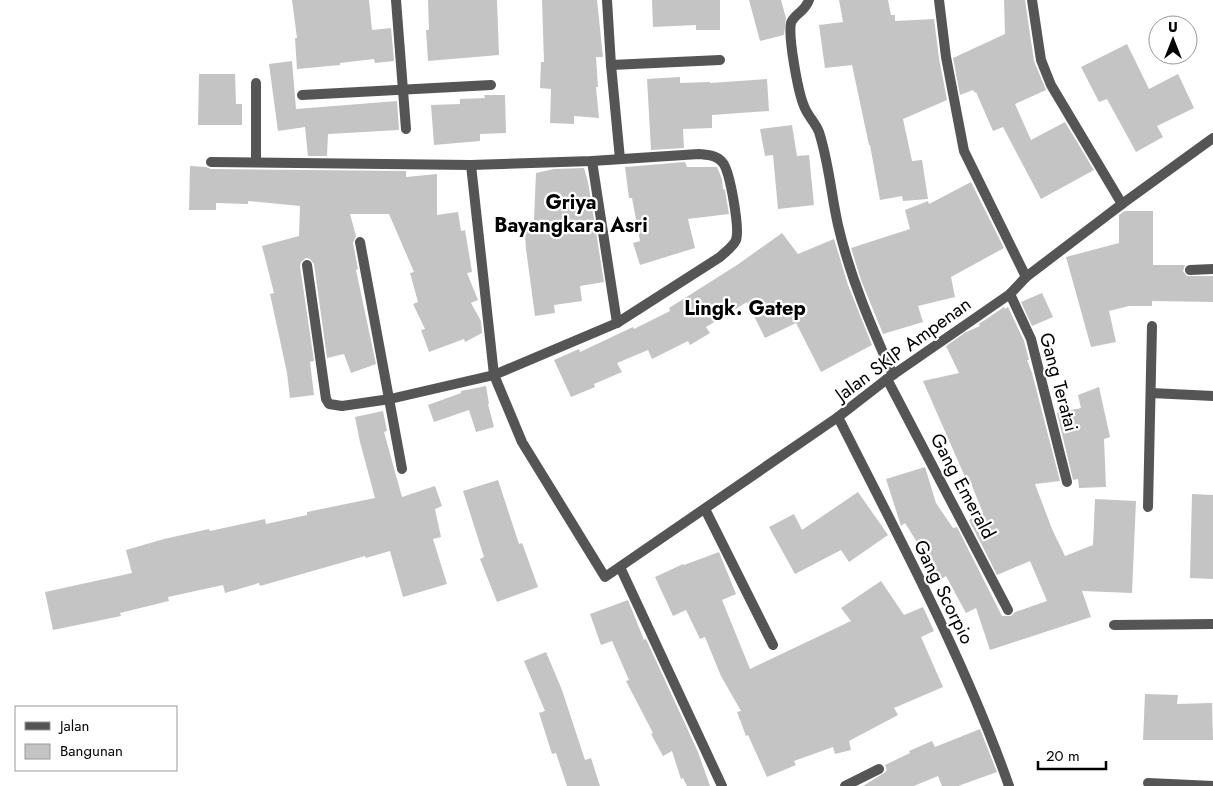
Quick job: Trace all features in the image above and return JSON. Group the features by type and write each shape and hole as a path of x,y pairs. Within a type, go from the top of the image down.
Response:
{"street":[{"path":"396,0 406,130"},
{"path":"607,0 620,159"},
{"name":"Gang Emerald","path":"809,0 806,8 795,16 791,23 799,92 804,108 814,121 821,141 829,169 838,225 848,262 890,377 1008,610"},
{"path":"939,0 946,57 964,151 1026,277"},
{"path":"1032,0 1041,60 1051,85 1122,204"},
{"path":"611,65 720,60"},
{"path":"256,83 256,162"},
{"path":"302,95 492,85"},
{"name":"Jalan SKIP Ampenan","path":"494,374 522,442 605,577 838,417 890,377 1010,294 1026,277 1213,138"},
{"path":"212,162 471,165 592,161 698,154 712,155 724,164 731,184 738,232 733,245 720,257 617,323 494,374 390,399 342,406 329,404 326,399 307,265"},
{"path":"592,161 617,323"},
{"path":"471,165 494,374"},
{"path":"360,242 402,469"},
{"path":"1190,270 1213,269"},
{"name":"Gang Teratai","path":"1010,294 1031,339 1067,482"},
{"path":"1148,507 1152,326"},
{"path":"1151,393 1213,396"},
{"name":"Gang Scorpio","path":"838,417 945,629 993,741 1009,786"},
{"path":"705,509 773,645"},
{"path":"620,567 722,786"},
{"path":"1114,625 1213,624"},
{"path":"845,786 880,769"},
{"path":"1148,783 1213,786"}],"building":[{"path":"292,0 369,0 372,30 391,28 394,61 375,63 374,59 340,63 340,65 297,69 295,38 297,38"},
{"path":"428,0 497,0 499,55 428,61 426,30 429,30"},
{"path":"542,0 597,0 603,57 596,57 599,118 574,116 574,124 550,123 551,89 540,88 541,62 544,62"},
{"path":"652,0 720,0 720,30 696,30 696,25 653,27"},
{"path":"749,0 781,0 786,18 784,35 760,41"},
{"path":"839,0 888,0 891,15 895,15 895,21 934,19 947,100 903,119 912,161 922,160 928,199 903,201 902,196 880,200 852,65 825,68 819,25 843,22"},
{"path":"1004,0 1025,0 1034,61 1046,90 1015,104 1031,140 1065,122 1094,170 1041,199 1003,127 993,131 976,92 973,90 960,95 953,58 1005,34"},
{"path":"1127,44 1149,89 1178,74 1194,108 1157,126 1163,137 1136,152 1107,99 1099,102 1081,67"},
{"path":"292,61 296,109 397,101 399,130 328,134 327,156 308,156 305,127 278,131 269,64"},
{"path":"199,74 235,74 236,104 242,104 242,125 198,125"},
{"path":"680,77 680,83 767,79 769,111 712,115 712,128 683,129 684,148 651,150 647,79"},
{"path":"484,95 505,95 506,133 480,134 480,141 434,145 431,105 460,104 460,99 485,98"},
{"path":"792,125 797,156 809,155 814,205 778,209 773,155 765,156 760,129"},
{"path":"685,162 687,167 717,167 722,179 723,189 725,190 729,214 688,219 695,248 640,265 633,243 640,241 632,198 629,198 625,167"},
{"path":"190,166 211,169 406,171 406,177 437,174 437,215 458,212 461,231 465,230 472,272 467,273 478,300 471,303 481,321 482,333 465,342 464,339 429,352 421,330 425,329 413,304 418,302 410,273 414,272 389,214 350,214 356,236 353,243 358,269 356,270 376,364 351,373 344,354 327,358 314,264 310,259 306,258 301,262 300,266 314,361 310,362 314,395 290,398 287,373 270,294 274,293 262,246 299,236 300,206 248,201 248,204 216,203 216,210 189,210"},
{"path":"584,168 588,182 604,282 580,286 582,301 554,305 555,313 535,316 524,220 534,220 536,173 554,169"},
{"path":"971,182 1004,248 951,277 955,297 918,306 923,322 883,334 861,280 851,248 910,229 905,210 928,201 929,204"},
{"path":"1125,211 1153,211 1153,265 1185,265 1183,271 1187,276 1213,276 1213,302 1152,301 1152,306 1129,306 1109,311 1116,342 1091,347 1066,257 1119,243 1119,215"},
{"path":"782,233 798,254 834,239 848,285 872,345 821,372 796,323 765,338 747,302 706,327 710,333 690,345 688,341 652,359 648,350 617,363 622,372 594,384 595,387 571,397 554,360 579,349 580,352 670,311 669,308 737,265"},
{"path":"1042,293 1053,317 1032,326 1021,302"},
{"path":"1004,307 1005,309 1008,307 1024,341 1029,360 1027,360 1060,481 1035,484 1052,529 1065,556 1093,545 1095,499 1136,501 1132,593 1082,591 1091,617 990,650 976,608 966,613 946,576 937,582 926,566 930,563 905,523 901,526 886,479 925,467 936,503 953,528 957,527 1002,616 1011,616 1015,612 1047,601 1030,561 997,575 969,520 983,513 968,476 965,477 923,381 959,373 946,346 966,332 980,326 979,324"},
{"path":"486,386 494,427 476,432 469,410 434,422 428,405 461,393 461,391"},
{"path":"1099,387 1110,437 1104,439 1106,487 1079,488 1078,479 1073,480 1057,413 1081,408 1078,395"},
{"path":"383,411 387,431 384,432 402,497 435,486 442,506 435,509 441,537 433,539 447,584 403,597 390,551 366,558 365,556 260,586 259,583 225,593 223,585 168,597 169,601 120,613 121,616 53,630 45,592 132,573 126,550 209,529 210,531 265,519 266,524 307,515 307,512 375,498 355,417"},
{"path":"498,480 519,544 522,543 538,587 497,602 480,559 484,557 463,491"},
{"path":"858,492 888,535 849,562 841,550 795,574 769,527 794,514 802,530"},
{"path":"1192,494 1213,495 1213,579 1190,578"},
{"path":"719,552 736,594 722,600 750,669 851,621 841,608 881,581 904,615 923,607 934,631 921,637 943,687 894,708 898,715 849,741 851,750 835,754 833,747 794,761 796,765 767,777 748,735 746,736 737,712 741,711 721,676 705,637 700,639 686,610 673,616 655,577 683,564"},
{"path":"628,600 644,640 646,639 698,752 710,786 687,786 683,778 681,779 672,751 663,756 626,681 629,680 612,641 601,645 590,614"},
{"path":"546,652 562,690 585,760 591,758 600,786 567,786 556,753 552,754 539,713 545,711 524,661"},
{"path":"1145,694 1178,695 1177,704 1212,703 1213,740 1143,740"},
{"path":"980,729 997,772 958,786 942,786 938,776 914,786 863,786 884,773 887,770 885,765 910,753 909,751 932,741 935,747"}],"district":[{"name":"Griya Bayangkara Asri","path":"571,214"},
{"name":"Lingk. Gatep","path":"745,308"}]}
